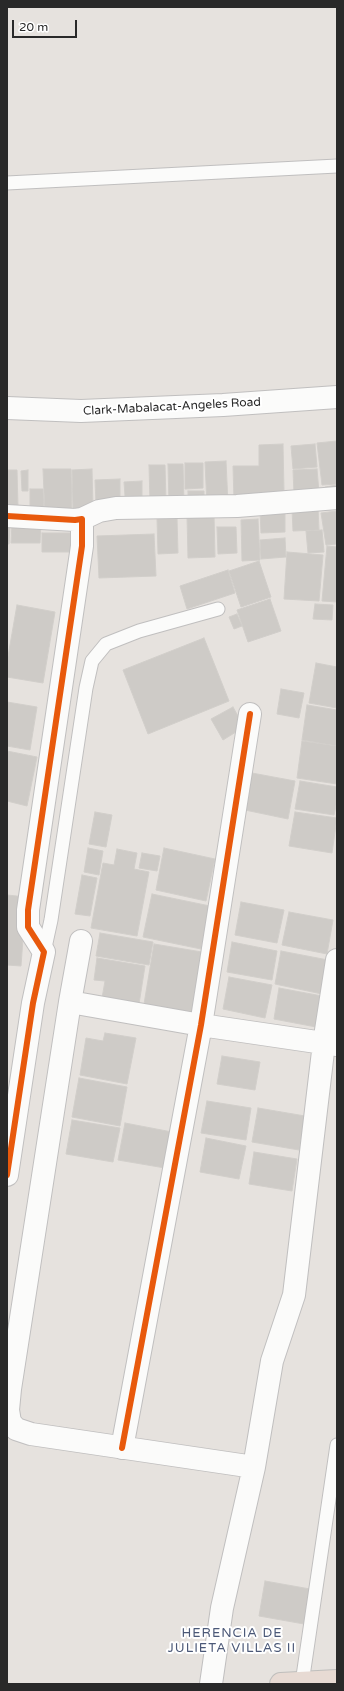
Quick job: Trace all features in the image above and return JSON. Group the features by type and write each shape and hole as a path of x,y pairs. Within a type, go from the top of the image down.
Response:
{"highway":[{"path":"281,1684 337,1681"}],"street":[{"name":"Clark-Mabalacat-Angeles Road","path":"7,408 81,411 223,405 337,397"},
{"path":"7,516 75,520 82,519 100,511 116,508 237,506 337,498"},
{"path":"7,1175 33,1003 44,952 28,927 28,910 82,546 82,519"},
{"path":"122,1448 201,1024 250,714"},
{"path":"81,941 70,1002 11,1381 8,1410 10,1422 16,1429 31,1434 254,1467"},
{"path":"211,1684 225,1596 254,1467 272,1361 294,1294 330,1044 337,960"},
{"path":"70,1002 330,1044"}],"lane":[{"path":"7,183 337,166"},
{"path":"44,952 51,920 86,688 92,661 106,644 139,631 218,609"},
{"path":"302,1683 337,1445"}],"building":[{"path":"337,441 337,484 322,485 317,443"},
{"path":"283,444 284,492 245,494 245,501 234,501 233,466 259,466 259,445"},
{"path":"315,444 317,467 293,469 291,446"},
{"path":"226,461 228,504 207,505 205,462"},
{"path":"185,463 203,463 203,488 185,489"},
{"path":"168,464 183,464 184,504 169,504"},
{"path":"149,465 165,465 166,502 150,503"},
{"path":"43,469 71,469 72,515 45,515"},
{"path":"92,469 93,508 73,508 72,470"},
{"path":"317,469 319,492 294,494 293,470"},
{"path":"7,470 17,470 18,507 7,507"},
{"path":"28,470 28,491 22,491 21,471"},
{"path":"120,479 120,503 96,504 95,480"},
{"path":"142,481 142,496 125,496 124,482"},
{"path":"337,485 337,492 326,493 325,487"},
{"path":"30,489 43,489 44,512 30,513"},
{"path":"188,491 204,491 204,503 188,504"},
{"path":"318,507 319,530 293,531 292,509"},
{"path":"285,510 285,532 261,533 260,511"},
{"path":"337,511 337,544 326,545 321,513"},
{"path":"214,515 215,557 188,558 187,516"},
{"path":"157,518 177,518 178,553 158,554"},
{"path":"258,519 260,560 242,561 241,520"},
{"path":"12,521 41,522 40,543 11,543"},
{"path":"7,527 10,527 9,544 7,544"},
{"path":"217,527 236,527 237,553 218,554"},
{"path":"322,530 324,552 308,553 306,531"},
{"path":"42,533 79,533 79,552 42,552"},
{"path":"154,534 156,576 99,578 97,536"},
{"path":"285,538 286,557 261,559 260,540"},
{"path":"327,546 337,547 337,602 322,601"},
{"path":"287,552 323,555 319,601 284,599"},
{"path":"259,561 271,597 241,607 229,571"},
{"path":"228,570 235,593 187,609 180,586"},
{"path":"270,599 281,631 248,642 237,610"},
{"path":"315,604 333,605 332,620 313,619"},
{"path":"17,605 55,612 43,683 7,677 7,662"},
{"path":"237,614 242,626 234,629 229,617"},
{"path":"204,638 229,701 148,734 123,670"},
{"path":"316,663 337,667 337,708 309,703"},
{"path":"281,689 304,693 299,718 277,714"},
{"path":"7,702 37,707 30,750 7,746"},
{"path":"307,705 337,710 337,746 302,740"},
{"path":"233,707 244,727 223,740 211,719"},
{"path":"302,741 337,746 337,784 297,778"},
{"path":"7,751 37,757 27,806 7,801"},
{"path":"252,773 295,781 288,819 245,810"},
{"path":"300,781 337,787 337,801 334,815 295,809"},
{"path":"95,812 112,815 106,847 89,844"},
{"path":"295,812 337,818 332,853 289,846"},
{"path":"88,848 103,851 99,875 84,872"},
{"path":"164,848 215,859 206,901 156,890"},
{"path":"117,849 137,853 134,869 149,872 137,936 91,928 103,863 114,865"},
{"path":"142,853 160,856 157,871 139,868"},
{"path":"82,875 97,878 90,916 75,914"},
{"path":"152,894 210,906 201,949 143,937"},
{"path":"7,895 26,897 21,966 7,965"},
{"path":"241,902 284,910 277,943 235,935"},
{"path":"289,912 333,920 327,954 282,945"},
{"path":"100,933 153,942 149,965 96,956"},
{"path":"232,942 277,951 272,980 227,972"},
{"path":"154,944 202,952 192,1012 144,1004"},
{"path":"281,951 328,960 322,994 275,984"},
{"path":"97,958 145,966 139,1004 102,998 105,981 94,980"},
{"path":"229,977 272,985 265,1018 223,1009"},
{"path":"279,988 322,996 316,1027 274,1019"},
{"path":"105,1033 136,1038 127,1084 80,1075 86,1038 103,1041"},
{"path":"222,1056 260,1062 255,1090 217,1084"},
{"path":"79,1078 127,1087 120,1126 72,1117"},
{"path":"207,1101 251,1108 246,1140 201,1133"},
{"path":"258,1108 305,1116 299,1150 252,1142"},
{"path":"72,1120 120,1128 113,1162 66,1154"},
{"path":"125,1123 172,1132 165,1168 118,1160"},
{"path":"206,1138 246,1146 239,1179 200,1172"},
{"path":"254,1152 297,1159 292,1191 249,1184"},
{"path":"265,1581 310,1589 304,1624 259,1616"}],"cycle path":[{"path":"7,516 75,520 82,519 82,546 28,910 28,927 44,952 33,1003 7,1175"},
{"path":"122,1448 201,1025 250,714"}],"district":[{"name":"HERENCIA DE JULIETA VILLAS II","path":"232,1642"}]}
